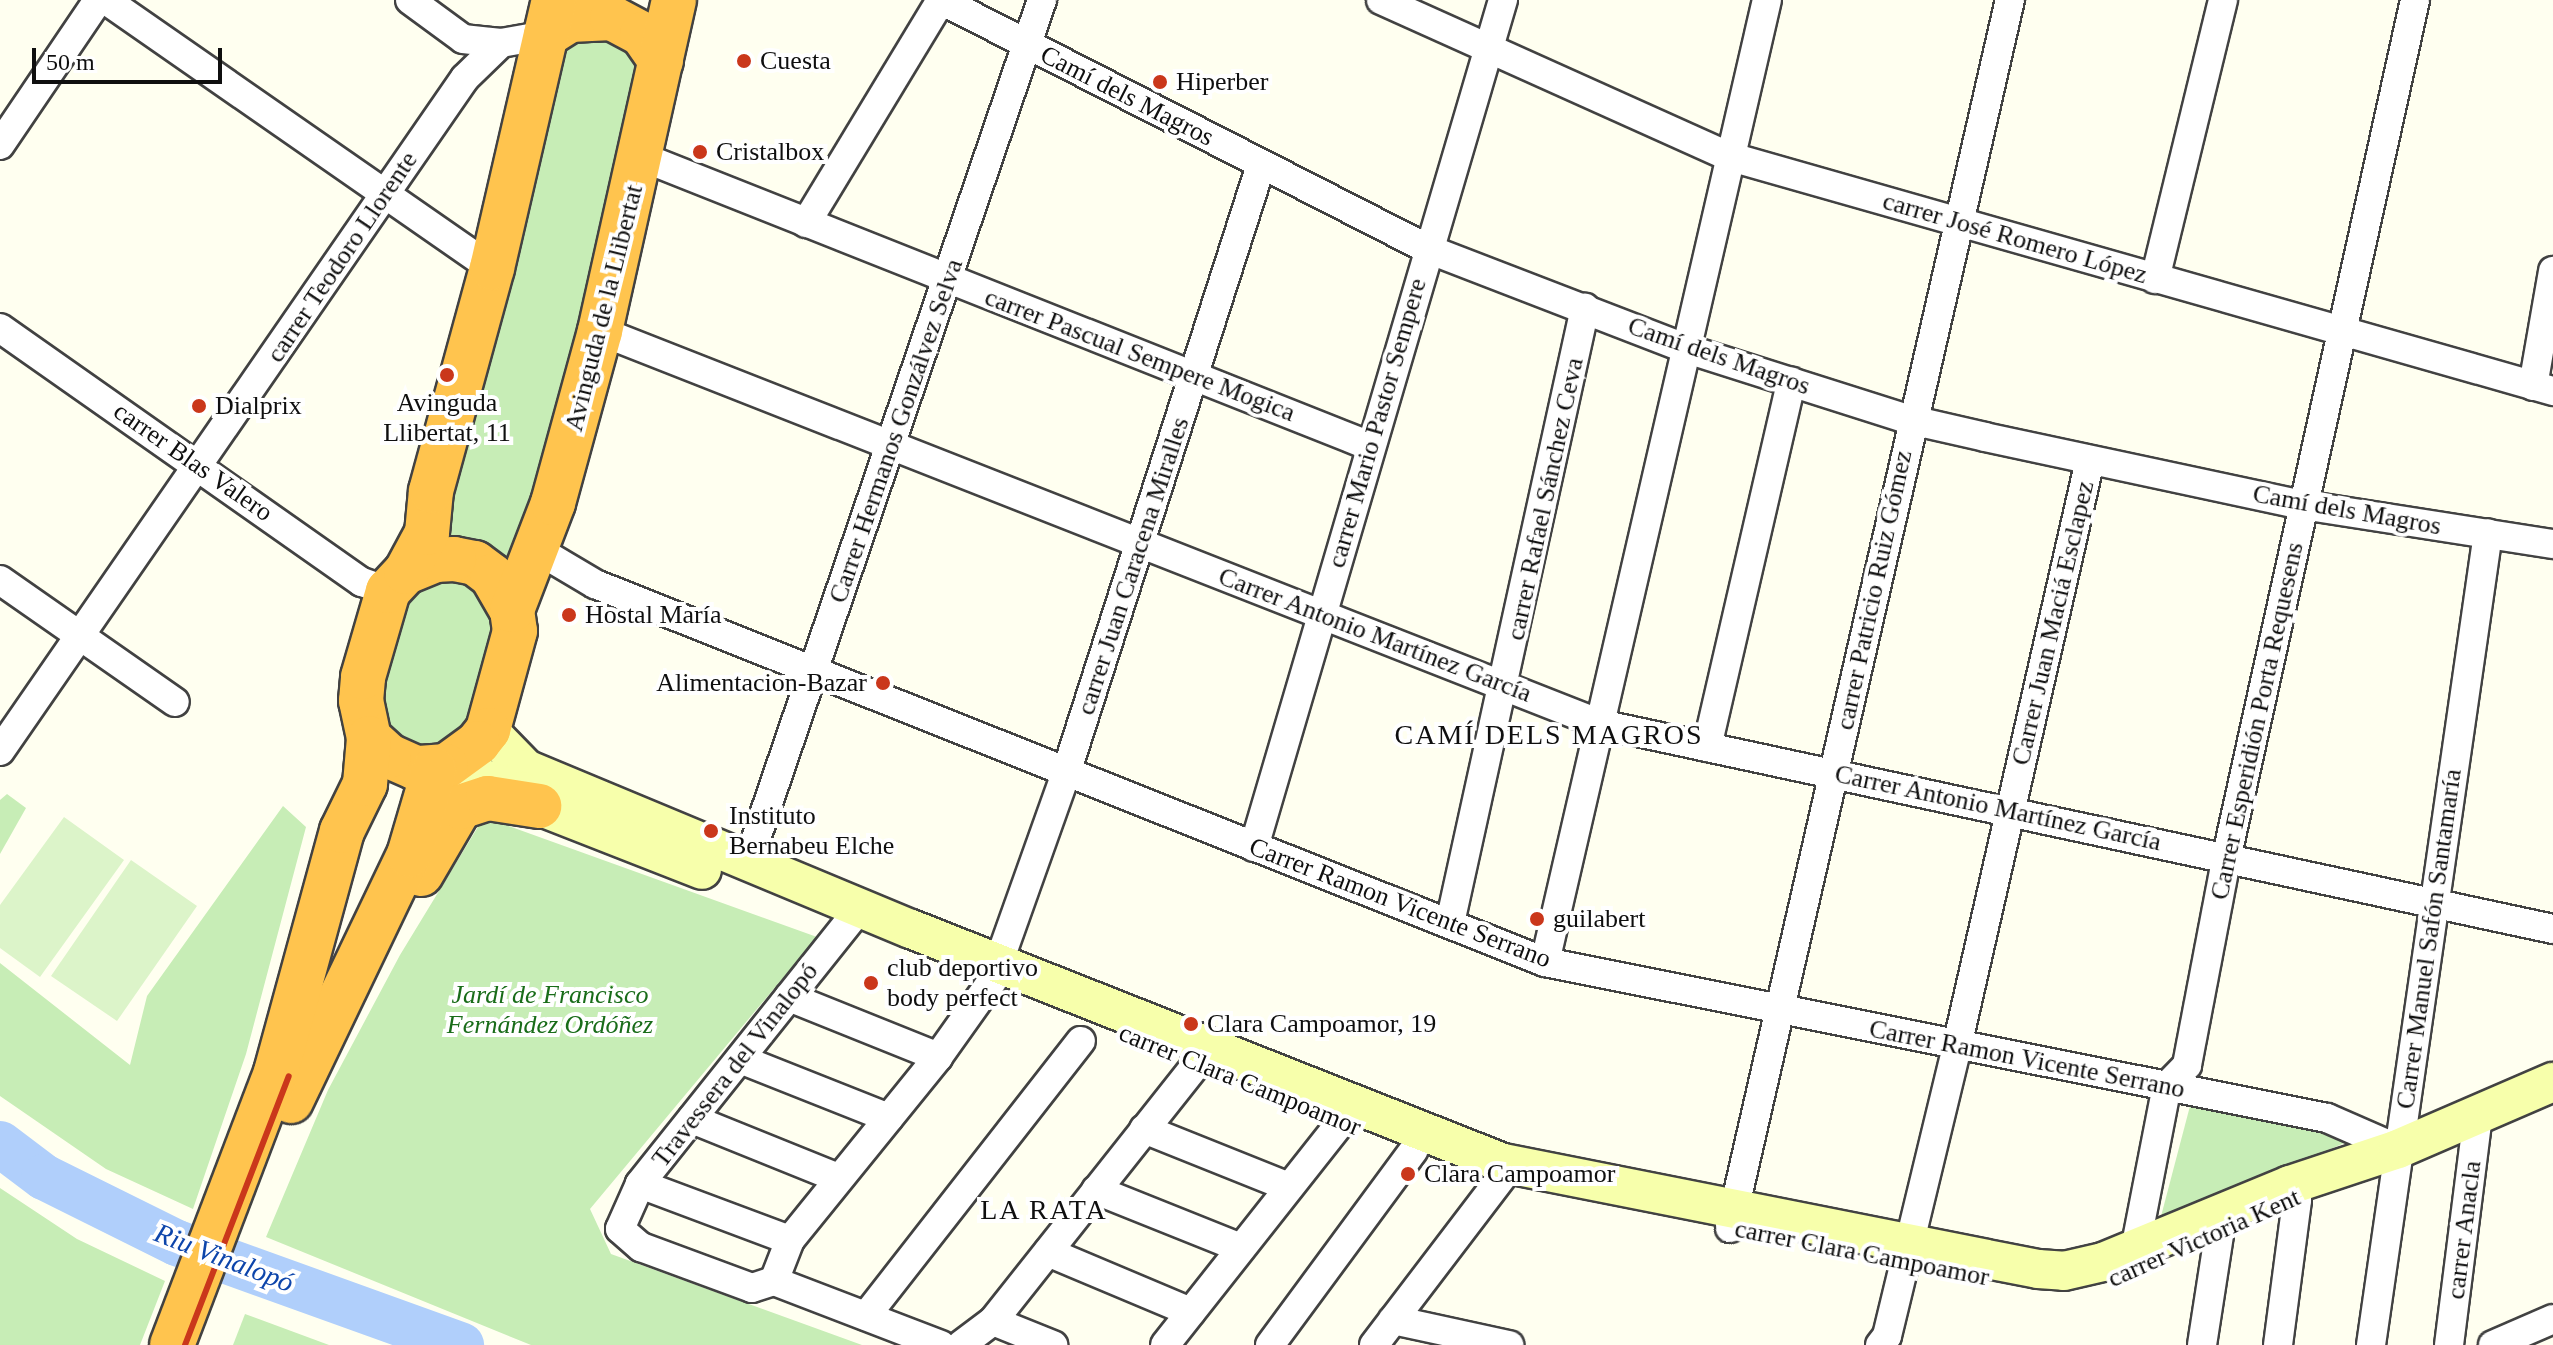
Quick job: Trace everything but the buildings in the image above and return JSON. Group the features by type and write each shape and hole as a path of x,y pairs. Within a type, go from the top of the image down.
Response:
{"highway":[{"name":"Avinguda de la Llibertat","path":"512,610 536,549 600,331 642,157 674,0"},
{"path":"198,1345 288,1076 342,831 365,784 369,738 361,701 363,677 397,582 427,533 431,491 492,268 550,18 612,18 642,34 661,61"},
{"path":"369,738 403,764 440,768 467,754 488,730 510,655 512,610 492,576 475,563 435,560 397,582"},
{"path":"172,1345 288,1076 364,947 409,855 440,768"},
{"path":"364,947 398,918 460,807 488,798 539,806"}],"street":[{"path":"0,145 98,0"},
{"path":"106,0 492,268"},
{"path":"410,0 463,39 501,43 550,18"},
{"path":"806,223 941,0"},
{"name":"Camí dels Magros","path":"941,0 1428,249 1687,349 1911,420 2303,505 2553,544"},
{"name":"Carrer Hermanos Gonzálvez Selva","path":"748,862 1042,0"},
{"name":"carrer José Romero López","path":"1381,0 1731,157 2543,389"},
{"name":"carrer Mario Pastor Sempere","path":"1254,847 1503,0"},
{"path":"1545,962 1767,0"},
{"name":"carrer Patricio Ruiz Gómez","path":"1732,1218 1911,420 2010,0"},
{"path":"2155,279 2223,0"},
{"name":"Carrer Esperidión Porta Requesens","path":"2135,1250 2167,1086 2187,1065 2227,855 2415,0"},
{"name":"carrer Teodoro Llorente","path":"0,751 465,78 501,43"},
{"name":"carrer Pascual Sempere Mogica","path":"642,157 1370,446"},
{"name":"carrer Juan Caracena Miralles","path":"774,1281 790,1240 938,1057 995,972 1066,773 1261,165"},
{"path":"2543,389 2553,271"},
{"name":"carrer Rafael Sánchez Ceva","path":"1450,923 1506,686 1585,308"},
{"name":"carrer Blas Valero","path":"0,328 362,582 397,582"},
{"name":"Carrer Antonio Martínez García","path":"600,331 1600,724 2010,813 2437,900 2553,929"},
{"path":"1707,747 1791,382"},
{"name":"Carrer Juan Maciá Esclapez","path":"1880,1345 1887,1336 1957,1046 2090,460"},
{"name":"Carrer Manuel Safón Santamaría","path":"2371,1345 2488,533"},
{"name":"Carrer Ramon Vicente Serrano","path":"536,549 595,584 1545,962 2327,1118 2398,1149"},
{"path":"0,580 175,702"},
{"name":"carrer Clara Campoamor","path":"488,730 526,769 748,862 853,916"},
{"name":"carrer Clara Campoamor","path":"440,768 521,791 539,806 853,916 1345,1113 1505,1172"},
{"name":"Travessera del Vinalopó","path":"774,1281 752,1288 641,1247 620,1229 640,1184 853,916"},
{"path":"789,997 938,1057"},
{"path":"866,1316 1081,1041"},
{"path":"961,1345 993,1321 1202,1055"},
{"path":"740,1059 889,1118"},
{"name":"carrer Victoria Kent","path":"2065,1281 2135,1250 2293,1192 2553,1082"},
{"path":"1165,1345 1345,1113"},
{"name":"carrer Clara Campoamor","path":"1345,1113 1414,1150 1505,1172 2065,1281"},
{"name":"carrer Anacla","path":"2449,1345 2478,1114"},
{"path":"692,1119 838,1178"},
{"path":"1144,1129 1289,1187"},
{"path":"1270,1345 1414,1150"},
{"path":"1374,1345 1505,1172"},
{"path":"640,1184 790,1240"},
{"path":"1096,1190 1241,1248"},
{"path":"2278,1345 2293,1192"},
{"name":"carrer Victoria Kent","path":"2065,1281 2110,1282 2219,1235 2293,1192"},
{"path":"2202,1345 2219,1235"},
{"path":"1048,1252 1191,1312"},
{"path":"774,1281 941,1345"},
{"path":"2493,1345 2553,1319"},
{"path":"1393,1320 1509,1345"},
{"path":"993,1321 1053,1345"}],"green space":[{"path":"593,24 649,66 529,531 513,560 438,538 556,56"},
{"path":"439,575 477,585 500,632 461,739 424,751 391,736 376,703 397,603"},
{"path":"7,794 26,808 0,854 0,800"},
{"path":"283,806 306,827 246,1054 193,1209 106,1169 0,1096 0,963 130,1065 147,996"},
{"path":"64,817 124,860 40,977 0,948 0,905"},
{"name":"Jardí de Francisco Fernández Ordóñez","path":"484,817 817,937 590,1209 611,1254 862,1345 531,1345 266,1237 328,1090 400,955"},
{"path":"131,860 197,906 117,1021 51,976"},
{"path":"2190,1106 2321,1128 2349,1141 2159,1224"},
{"path":"0,1188 77,1239 165,1281 140,1345 0,1345"},
{"path":"245,1314 329,1345 233,1345"}],"waterway":[{"name":"Riu Vinalopó","path":"0,1144 44,1177 177,1243 461,1345"}],"railway":[{"path":"185,1345 289,1076"}],"place":[{"name":"Cuesta","path":"744,61"},
{"name":"Hiperber","path":"1160,82"},
{"name":"Cristalbox","path":"700,152"},
{"name":"Avinguda Llibertat, 11","path":"447,375"},
{"name":"Dialprix","path":"199,406"},
{"name":"Hostal María","path":"569,615"},
{"name":"Alimentacion-Bazar","path":"883,683"},
{"name":"Instituto Bernabeu Elche","path":"711,831"},
{"name":"guilabert","path":"1537,919"},
{"name":"club deportivo body perfect","path":"871,983"},
{"name":"Clara Campoamor, 19","path":"1191,1024"},
{"name":"Clara Campoamor","path":"1408,1174"}],"district":[{"name":"CAMÍ DELS MAGROS","path":"1549,735"},
{"name":"LA RATA","path":"1044,1210"}]}
